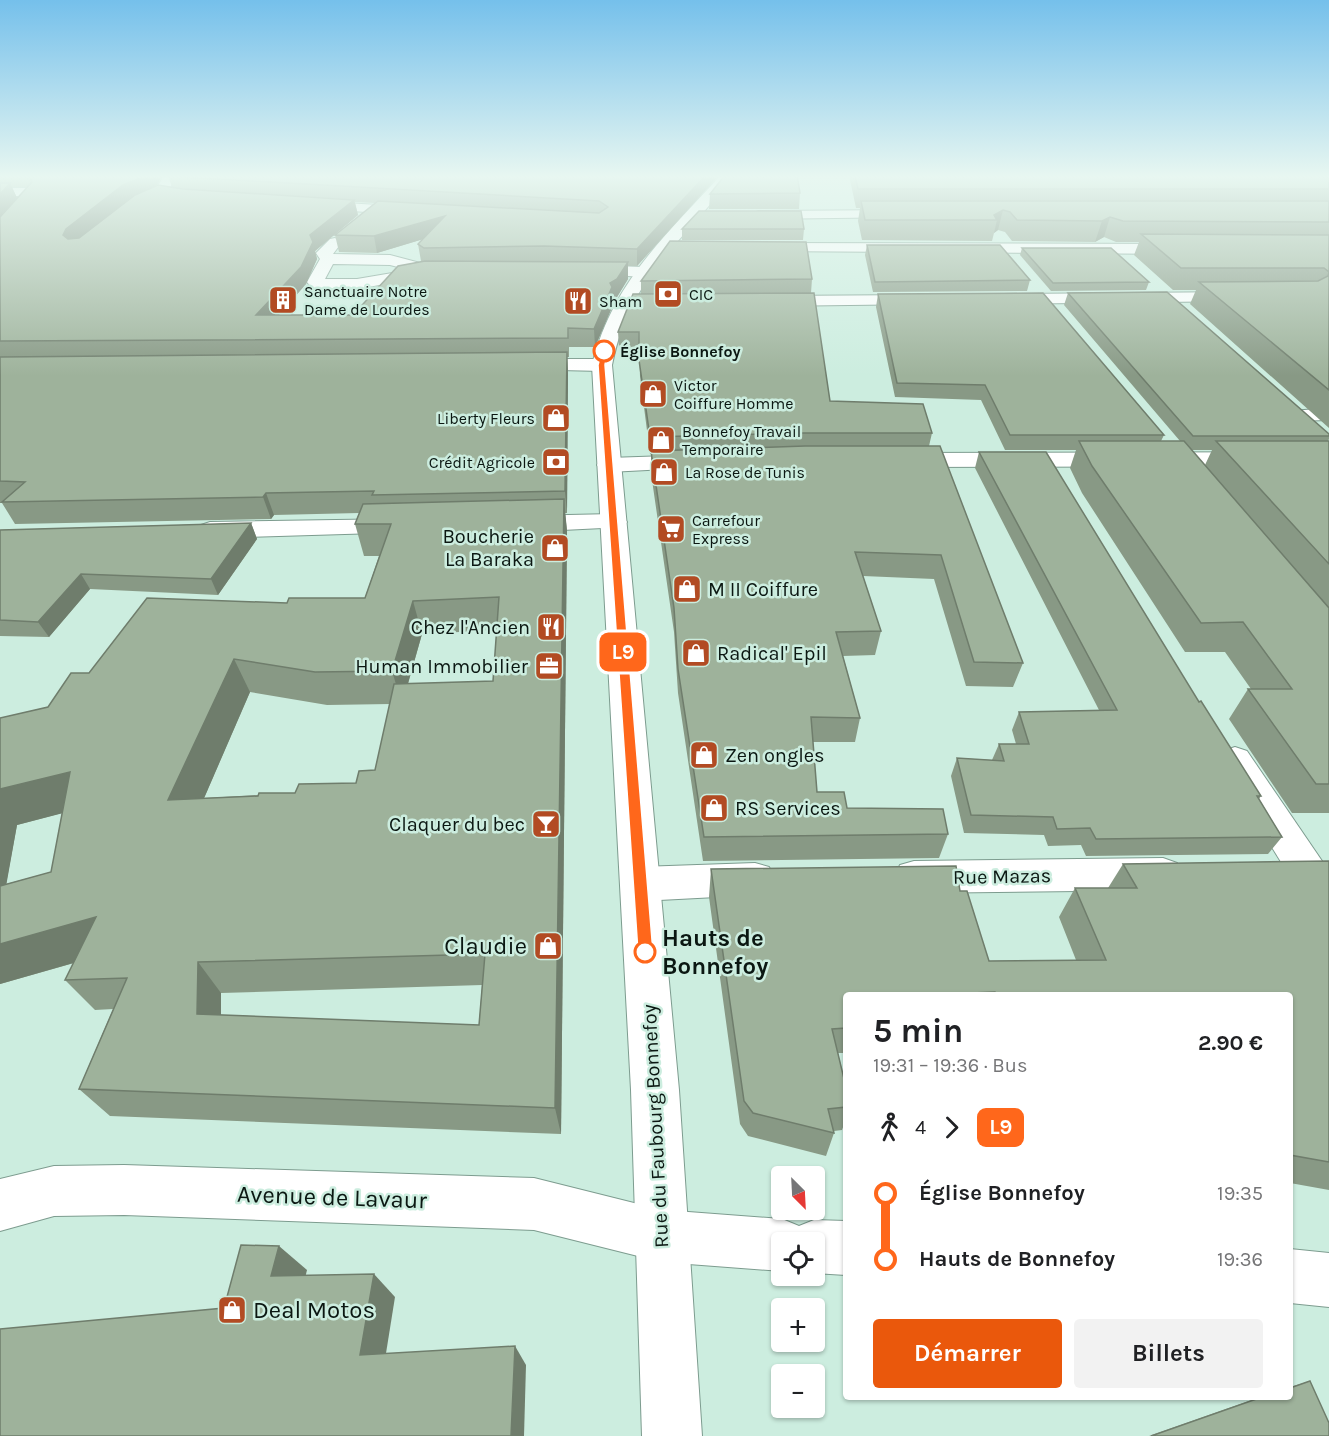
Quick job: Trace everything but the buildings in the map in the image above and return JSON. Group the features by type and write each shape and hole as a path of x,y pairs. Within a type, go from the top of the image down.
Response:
{"street":[{"path":"339,242 328,253 316,278 315,282 318,284 357,284 428,271 452,271"},
{"name":"Rue du Faubourg Bonnefoy","path":"670,242 622,302 609,333 602,365 655,1090 672,1436"},
{"path":"1104,242 1186,313"},
{"path":"1001,243 1061,317"},
{"path":"747,248 1001,243 1197,249"},
{"path":"665,247 684,248"},
{"path":"328,253 409,263 428,271"},
{"path":"571,270 644,272"},
{"path":"987,299 1261,296"},
{"path":"752,301 940,299"},
{"path":"622,302 646,302"},
{"path":"507,365 602,365"},
{"path":"1282,400 1322,436"},
{"path":"1300,416 1329,414"},
{"path":"1157,434 1194,478"},
{"path":"873,460 1057,473 1179,460 1329,459"},
{"path":"609,465 722,462"},
{"path":"496,525 614,522"},
{"path":"189,531 424,526"},
{"path":"1219,735 1303,872"},
{"name":"Rue Mazas","path":"884,877 1202,873"},
{"path":"640,884 695,879 790,878"},
{"name":"Avenue de Lavaur","path":"0,1205 54,1191 124,1190 534,1204 662,1236 771,1244"},
{"path":"825,1247 843,1248"},
{"path":"1293,1276 1329,1280"}],"bus line":[{"name":"L9","path":"604,351 602,365 645,952"}],"place":[{"name":"CIC","path":"668,294"},
{"name":"Sanctuaire Notre Dame de Lourdes","path":"283,300"},
{"name":"Sham","path":"578,301"},
{"name":"Église Bonnefoy","path":"604,351"},
{"name":"Victor Coiffure Homme","path":"653,394"},
{"name":"Liberty Fleurs","path":"556,418"},
{"name":"Bonnefoy Travail Temporaire","path":"661,440"},
{"name":"Crédit Agricole","path":"556,462"},
{"name":"La Rose de Tunis","path":"664,472"},
{"name":"Carrefour Express","path":"671,529"},
{"name":"Boucherie La Baraka","path":"555,548"},
{"name":"M II Coiffure","path":"687,589"},
{"name":"Chez l'Ancien","path":"551,627"},
{"name":"Radical' Epil","path":"696,653"},
{"name":"Human Immobilier","path":"549,666"},
{"name":"Zen ongles","path":"704,755"},
{"name":"RS Services","path":"714,808"},
{"name":"Claquer du bec","path":"546,824"},
{"name":"Claudie","path":"548,946"},
{"name":"Hauts de Bonnefoy","path":"645,952"},
{"name":"Deal Motos","path":"232,1310"}]}
